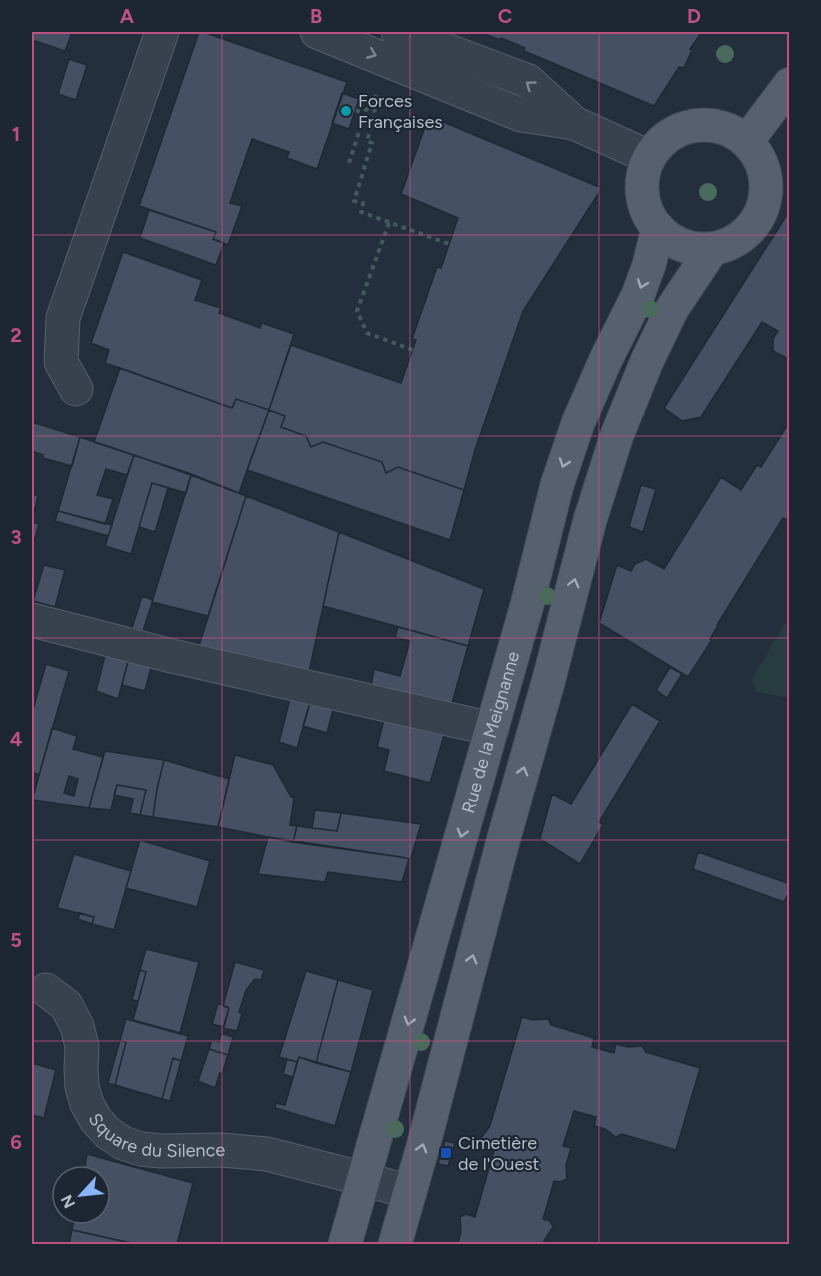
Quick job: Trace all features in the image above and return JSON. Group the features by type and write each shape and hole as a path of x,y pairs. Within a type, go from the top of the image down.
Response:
{"main road":[{"path":"747,141 789,84"},
{"path":"702,124 728,129 747,141 764,172 765,199 753,225 740,238 712,249 701,250 676,243 663,234 648,216 641,191 642,177 649,157 664,139 680,129 702,124"},
{"name":"Rue de la Meignanne","path":"345,1245 527,605 557,485 578,423 606,359 638,295 649,265 658,228"},
{"path":"395,1245 590,520 613,445 646,361 672,309 712,249"}],"street":[{"path":"76,389 61,362 63,318 162,32"},
{"path":"317,32 521,115 574,123 649,157"},
{"path":"398,32 528,81 574,123"},
{"path":"32,620 172,656 492,729"},
{"name":"Square du Silence","path":"46,990 66,1005 77,1026 82,1046 82,1087 87,1104 102,1127 123,1143 141,1149 161,1151 222,1150 267,1154 409,1192"}],"path":[{"path":"349,163 366,110 373,104 379,88"},
{"path":"357,113 361,103 373,104"},
{"path":"373,104 375,113 367,141 372,143 354,201 363,203 361,212 449,244"},
{"path":"388,223 357,312 368,333 413,350"}],"green space":[{"path":"789,617 789,698 757,692 751,680"}],"building":[{"path":"32,32 72,32 65,51 32,40"},
{"path":"199,32 347,82 317,169 287,158 289,152 252,139 230,203 242,206 228,245 213,239 216,232 139,206"},
{"path":"479,32 702,32 690,49 692,50 684,68 679,67 654,106 524,51 525,48"},
{"path":"69,59 87,65 76,100 58,94"},
{"name":"Forces Françaises","path":"342,93 359,99 349,129 332,123"},
{"path":"429,116 599,187 600,191 523,311 475,450 464,490 398,467 386,473 382,462 323,442 311,447 306,436 281,427 285,416 269,410 291,345 401,383 416,340 412,339 437,267 441,268 458,218 401,194"},
{"path":"149,210 216,232 213,239 224,243 216,265 140,238"},
{"path":"790,210 790,360 773,351 773,339 778,331 762,322 701,417 682,421 664,408"},
{"path":"123,252 202,280 195,300 221,308 219,313 260,328 262,323 294,334 269,410 236,399 232,408 105,363 109,350 91,343"},
{"path":"120,368 232,408 236,399 269,410 239,493 191,474 94,442"},
{"path":"269,410 285,416 281,427 306,436 311,447 323,442 382,462 386,473 398,467 464,490 450,540 247,470"},
{"path":"790,421 790,514 786,520 783,518 688,677 599,623 617,565 631,571 635,564 646,559 664,569 721,477 741,490 757,465 761,467"},
{"path":"32,422 80,437 72,466 43,458 43,455 32,451"},
{"path":"80,437 134,455 127,475 106,469 97,495 113,499 105,524 58,511"},
{"path":"134,455 191,475 186,493 152,483 131,554 105,546"},
{"path":"191,475 246,496 208,616 152,602"},
{"path":"152,483 168,488 155,532 139,527"},
{"path":"641,485 656,489 643,532 629,527"},
{"path":"32,494 38,496 32,521"},
{"path":"246,496 339,532 309,672 199,646"},
{"path":"58,511 112,525 108,536 55,521"},
{"path":"32,522 39,524 32,549"},
{"path":"339,532 484,589 468,646 323,606"},
{"path":"44,565 65,570 55,607 33,601"},
{"path":"142,596 153,600 143,631 132,628"},
{"path":"398,627 468,646 451,707 371,687 374,669 400,676 410,641 395,637"},
{"path":"107,648 130,654 118,699 96,691"},
{"path":"130,654 153,660 145,691 122,685"},
{"path":"46,664 69,671 39,775 32,772 32,713"},
{"path":"670,667 682,674 667,698 656,690"},
{"path":"291,695 311,700 297,748 279,742"},
{"path":"312,696 335,702 327,733 303,726"},
{"path":"632,704 660,721 599,822 603,825 580,864 540,839 552,794 571,804"},
{"path":"385,716 445,732 430,783 384,771 389,750 377,747"},
{"path":"52,728 77,736 73,749 103,757 89,808 32,801","holes":["69,776 78,779 74,796 64,793"]},
{"path":"105,751 164,760 153,817 140,815 146,790 117,785 111,810 89,808"},
{"path":"235,755 273,765 291,797 294,798 290,825 297,826 293,842 218,827"},
{"path":"164,760 229,779 218,827 153,817"},
{"path":"117,785 146,790 140,815 130,813 133,799 114,795"},
{"path":"315,810 341,813 337,831 312,828"},
{"path":"341,813 421,824 411,858 293,842 297,826 337,831"},
{"path":"268,837 409,859 402,882 328,872 325,882 258,874"},
{"path":"140,840 210,861 197,907 126,888"},
{"path":"698,852 790,884 790,890 784,902 693,869"},
{"path":"74,854 131,871 114,930 92,924 94,917 58,908"},
{"path":"80,913 94,917 92,924 78,919"},
{"path":"146,949 199,962 180,1033 133,1020 146,972 140,970"},
{"path":"235,962 264,970 261,980 255,979 246,990 239,1012 242,1014 237,1031 223,1028 229,1008 223,1006"},
{"path":"140,970 146,972 138,1001 132,1000"},
{"path":"306,971 338,980 316,1063 299,1057 297,1062 279,1057"},
{"path":"338,980 373,990 351,1072 316,1063"},
{"path":"218,1003 229,1008 224,1027 212,1024"},
{"path":"522,1017 533,1020 548,1019 551,1025 594,1038 592,1047 614,1053 616,1044 628,1047 642,1046 646,1052 700,1068 676,1150 622,1134 616,1137 605,1129 594,1126 596,1117 574,1111 563,1146 571,1148 566,1165 567,1179 560,1182 554,1181 543,1219 550,1221 553,1227 543,1244 458,1244 461,1231 460,1217 466,1214 475,1217 495,1147 485,1144 481,1138 490,1126"},
{"path":"126,1019 188,1036 181,1061 173,1058 162,1099 115,1085 126,1042 120,1040"},
{"path":"221,1033 233,1037 228,1055 209,1049 212,1040 219,1042"},
{"path":"120,1040 126,1042 115,1085 108,1083"},
{"path":"209,1049 228,1055 215,1088 198,1081"},
{"path":"299,1057 351,1072 335,1126 275,1108 276,1103 285,1105"},
{"path":"173,1058 181,1061 170,1101 162,1099"},
{"path":"287,1059 297,1062 293,1077 283,1074"},
{"path":"32,1063 56,1070 44,1118 32,1115"},
{"path":"445,1141 455,1143 448,1166 438,1164"},
{"path":"87,1154 193,1183 177,1244 136,1244 72,1230 73,1225 111,1225 111,1165 85,1165"},
{"path":"72,1230 135,1244 69,1244"}],"place":[{"name":"Forces Françaises","path":"346,111"},
{"name":"Cimetière de l'Ouest","path":"446,1153"}]}
